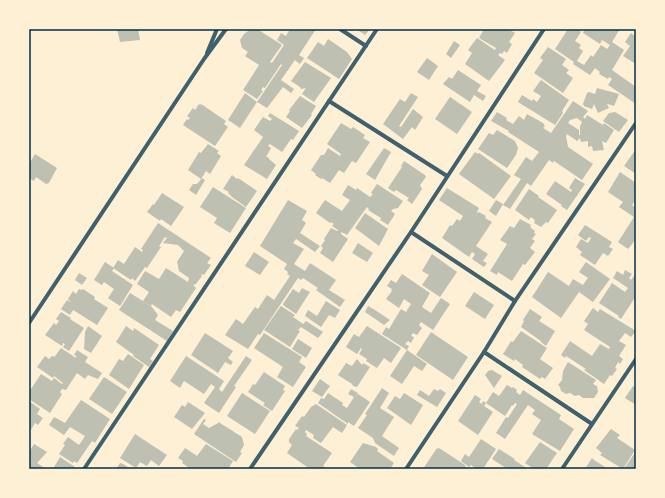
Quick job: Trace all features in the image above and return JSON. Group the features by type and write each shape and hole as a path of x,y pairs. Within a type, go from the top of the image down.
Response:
{"street":[{"path":"29,323 204,59 226,29"},
{"path":"340,29 366,46"},
{"path":"84,469 377,29"},
{"path":"250,469 411,232 544,29"},
{"path":"216,30 221,37"},
{"path":"204,59 216,30"},
{"path":"329,101 447,176"},
{"path":"406,469 484,352 515,301 636,123"},
{"path":"411,232 515,301"},
{"path":"484,352 592,424"},
{"path":"562,469 636,359"}],"building":[{"path":"117,29 138,29 140,40 120,42"},
{"path":"251,29 257,29 282,45 270,62 272,63 284,45 277,40 281,33 286,36 290,29 316,29 299,55 304,58 300,64 295,60 281,80 294,89 291,93 283,87 267,108 257,102 282,65 281,64 265,88 263,87 261,90 263,91 257,99 243,90 259,65 245,56 248,52 242,48 240,40 244,34"},
{"path":"356,29 370,29 365,35"},
{"path":"484,29 508,29 515,33 509,42 512,44 507,53 504,51 502,54 500,53 498,55 505,60 489,81 465,64 472,53 468,50 477,38 495,50 496,48 479,38"},
{"path":"568,29 577,29 581,32 575,41 581,45 579,48 583,51 577,61 584,65 591,55 593,57 601,45 607,49 610,45 602,40 600,44 583,33 585,29 591,29 594,31 595,29 620,29 612,42 624,50 612,70 636,87 636,104 608,85 612,79 609,77 608,79 599,74 600,72 595,68 590,75 573,64 574,62 555,49"},
{"path":"631,33 636,37 636,64 623,56 630,46 625,42"},
{"path":"328,39 347,52 352,59 339,79 307,58 318,42 324,46"},
{"path":"454,41 460,45 451,58 446,54"},
{"path":"548,47 566,59 562,65 569,70 566,73 573,78 563,93 534,73 543,60 540,58"},
{"path":"427,58 438,66 429,80 417,72"},
{"path":"305,62 331,78 314,102 302,94 306,88 301,89 291,81"},
{"path":"458,70 481,85 477,91 486,96 483,101 474,95 470,102 443,84 449,77 452,79"},
{"path":"541,80 569,100 555,125 518,102 522,95 532,101 533,99 537,102 541,96 533,91"},
{"path":"597,88 619,94 614,106 607,104 609,108 598,113 594,104 592,109 584,106 583,104 587,93 589,92 595,94"},
{"path":"245,93 257,102 240,128 228,120"},
{"path":"411,93 418,97 399,126 401,127 413,109 423,117 415,130 412,127 403,139 383,124 400,99 405,102"},
{"path":"300,96 316,106 311,114 312,115 302,128 286,117 290,111 289,110"},
{"path":"450,97 472,112 457,134 435,119"},
{"path":"573,101 588,111 583,117 585,119 587,115 603,125 604,123 614,130 606,143 602,141 604,150 593,151 592,146 588,147 588,141 581,142 580,138 577,141 567,134 568,147 593,164 582,180 554,161 553,163 549,160 531,186 527,183 510,209 503,205 521,179 514,175 526,157 532,161 539,152 508,132 509,131 491,121 497,112 513,124 519,116 524,120 527,114 543,123 545,126 543,128 551,133","holes":["577,118 582,122 580,126 580,135 579,130 568,123 570,120"]},
{"path":"199,104 226,121 224,124 228,127 215,146 183,125 187,119 188,120 190,118 187,116 193,108 195,110"},
{"path":"615,112 628,120 619,132 603,121 609,113"},
{"path":"270,113 299,131 282,152 270,144 268,146 271,148 266,157 268,157 276,165 267,179 244,165 263,137 254,130 263,117 270,121 272,119 268,116"},
{"path":"341,123 351,129 353,127 365,135 363,138 370,142 356,163 352,161 344,173 339,170 330,183 315,175 316,174 311,170 321,155 324,155 328,148 340,156 341,154 327,144"},
{"path":"497,130 515,141 518,148 516,155 507,168 478,149 489,133 493,135"},
{"path":"208,144 219,151 217,153 221,156 210,174 206,171 201,179 188,170 199,152 201,153"},
{"path":"384,148 391,152 375,180 366,174"},
{"path":"636,149 636,174 624,166"},
{"path":"475,152 478,154 479,153 511,176 494,199 459,174"},
{"path":"35,154 57,168 49,183 46,184 36,177 34,181 29,178 29,164"},
{"path":"404,161 426,177 420,185 422,189 412,204 407,200 409,198 396,190 394,192 388,188 402,167 401,166"},
{"path":"620,172 636,183 636,200 632,205 636,208 636,239 628,249 618,242 634,217 619,207 623,202 608,192"},
{"path":"232,175 257,191 246,207 232,197 228,193 229,192 223,189"},
{"path":"202,178 205,180 196,195 189,190 193,184 197,184"},
{"path":"575,178 585,184 567,210 546,194 555,181 571,192 572,190 569,188"},
{"path":"377,184 403,201 398,208 391,211 395,214 388,225 380,220 381,218 368,210 369,209 367,207 347,235 341,232 341,234 348,239 333,262 320,253 323,248 321,246 331,228 337,231 338,230 332,226 334,224 331,222 330,223 316,213 325,200 342,211 350,200 342,195 348,185 356,190 357,188 370,197 373,194 371,193"},
{"path":"213,187 246,208 230,233 214,223 217,218 200,207"},
{"path":"447,188 479,208 477,212 486,216 485,218 492,222 476,246 488,254 483,261 487,263 484,267 472,259 475,254 472,252 469,257 442,238 450,225 452,226 457,219 460,221 463,216 439,200"},
{"path":"529,189 557,210 548,223 546,222 541,227 534,223 535,220 531,217 529,220 515,210"},
{"path":"162,193 184,207 171,226 161,219 160,221 147,212"},
{"path":"288,200 307,211 302,220 306,223 300,233 320,246 315,252 296,239 293,243 304,249 294,264 305,271 310,263 336,280 329,290 345,300 340,307 316,290 318,288 303,278 301,280 298,278 260,335 258,334 248,349 225,335 236,319 243,324 255,307 258,309 267,295 274,300 290,276 284,269 287,264 260,246"},
{"path":"496,200 503,204 496,216 489,211"},
{"path":"365,213 388,229 379,246 355,228"},
{"path":"520,219 531,225 530,227 535,231 534,233 536,234 532,239 535,241 530,248 535,252 525,265 523,264 512,281 498,272 497,275 490,271 507,244 500,240 510,226 514,228"},
{"path":"158,223 211,258 207,263 211,265 204,275 201,275 202,276 195,285 193,285 196,288 180,312 176,310 171,317 152,304 151,306 143,301 149,292 137,284 145,271 159,279 166,268 188,282 189,278 179,271 177,262 184,251 178,245 163,243 167,238 165,237 159,246 161,247 147,268 145,267 135,281 113,268 118,260 124,264 135,247 142,252 143,250 141,249"},
{"path":"585,225 612,242 609,247 613,249 608,256 603,253 595,265 580,255 582,252 576,247 581,239 588,243 591,238 589,237 586,241 578,235"},
{"path":"358,243 373,253 367,262 352,253"},
{"path":"254,252 269,262 260,275 245,266"},
{"path":"432,254 457,272 440,297 422,285 429,275 422,271"},
{"path":"105,262 114,268 112,271 133,285 120,306 108,298 114,289 104,282 102,285 94,280"},
{"path":"586,262 610,279 593,302 579,292 561,318 532,297 548,272 569,286 573,279 583,285 588,278 579,272"},
{"path":"625,270 632,274 629,278 631,280 636,273 636,296 621,319 618,317 619,316 599,303 612,283 625,292 628,288 613,278 617,271 623,275"},
{"path":"79,273 87,278 82,285 75,280"},
{"path":"402,274 430,293 422,307 431,313 441,298 450,304 433,330 421,322 419,325 422,328 417,335 413,333 411,336 414,337 411,343 408,341 405,344 409,346 407,350 382,334 386,327 389,329 401,309 406,312 411,304 404,299 399,308 386,299 392,291 392,289 387,286 391,280 396,283"},
{"path":"302,288 310,292 296,314 283,304 293,289 299,293"},
{"path":"79,289 83,289 95,297 94,299 108,308 97,325 73,310 70,315 61,309 67,300 71,302 68,299 73,291 76,294"},
{"path":"474,292 494,305 485,319 465,306"},
{"path":"130,293 151,306 158,315 155,320 173,331 167,341 119,310"},
{"path":"326,301 340,310 335,318 329,315 321,327 305,316 308,310 317,316"},
{"path":"281,306 295,315 293,317 303,324 306,321 323,332 318,338 301,327 290,347 264,330"},
{"path":"368,306 390,320 384,325 365,312"},
{"path":"593,308 598,312 600,309 636,331 631,337 625,333 619,341 626,345 619,356 623,359 620,364 618,362 615,368 617,369 612,376 610,375 604,384 584,370 586,369 566,356 565,358 561,355 570,341 592,356 600,344 609,349 610,347 584,330 588,324 584,321"},
{"path":"530,309 542,317 539,321 555,331 546,346 521,327 524,321 523,320"},
{"path":"61,312 84,328 69,351 63,347 65,344 63,343 62,346 45,335 54,323 56,325 59,321 56,319"},
{"path":"88,326 102,336 91,353 84,349 85,332"},
{"path":"126,326 133,331 134,328 159,345 150,359 153,361 149,367 116,342"},
{"path":"367,326 401,348 391,363 384,358 377,368 366,361 367,359 359,354 362,349 361,348 357,354 346,347 354,334 359,337"},
{"path":"521,331 547,348 540,359 553,368 545,379 542,377 540,379 522,367 523,365 515,359 514,361 503,354 511,341 513,342"},
{"path":"431,332 468,357 453,380 416,355"},
{"path":"205,333 233,351 228,358 233,362 231,365 225,362 218,373 191,355"},
{"path":"264,333 302,357 299,362 306,367 293,387 277,377 283,367 254,348"},
{"path":"298,339 312,348 306,358 292,349"},
{"path":"61,348 76,358 74,355 77,350 88,357 85,362 102,373 98,379 88,375 85,379 77,373 66,390 62,389 60,392 62,394 50,413 29,399 29,392 41,374 52,381 54,378 62,384 63,383 54,376 53,378 37,367 45,356 49,359 52,356 55,357"},
{"path":"407,350 427,364 422,371 414,366 402,384 390,376"},
{"path":"128,354 144,365 129,389 109,375 119,359 123,361"},
{"path":"186,356 224,381 219,389 222,392 246,356 252,360 234,386 236,387 219,413 204,403 215,387 211,384 204,394 184,381 180,388 170,381"},
{"path":"357,359 362,365 363,363 370,367 357,387 353,386 338,375 346,363 352,366"},
{"path":"568,362 596,380 593,384 597,386 598,392 594,398 583,398 579,395 575,396 570,393 566,394 561,391 558,385 562,380 563,371"},
{"path":"492,370 502,376 494,388 485,375 488,371"},
{"path":"264,372 285,386 283,390 285,391 272,411 263,405 265,403 248,392"},
{"path":"104,377 127,392 112,414 89,399"},
{"path":"320,379 330,386 322,397 312,391"},
{"path":"507,385 517,390 516,392 520,395 523,390 561,415 559,419 574,429 560,451 532,434 541,420 532,414 535,410 528,405 505,439 496,433 506,417 508,418 517,404 515,403 513,406 512,405 505,416 486,403 493,392 499,396"},
{"path":"636,385 636,405 625,398 633,386 635,387"},
{"path":"382,388 389,393 380,408 394,417 382,436 399,448 394,456 375,443 373,438 358,428 367,415 365,414"},
{"path":"351,389 358,393 355,397 358,394 370,402 354,426 348,422 348,424 318,403 321,398 324,399 328,393 343,403 342,405 347,408 354,397 348,394"},
{"path":"434,389 438,391 440,389 446,393 437,407 417,395 420,390 429,396"},
{"path":"242,393 270,411 255,434 227,416"},
{"path":"404,393 423,405 411,425 387,408 395,396 400,399"},
{"path":"475,395 481,399 479,402 482,404 483,401 486,403 484,406 493,412 478,435 458,421"},
{"path":"81,400 110,419 95,443 92,441 77,463 74,461 73,463 59,454 65,445 63,444 68,437 79,445 85,436 70,427 64,435 49,425 54,417 65,423"},
{"path":"29,401 40,409 37,414 43,418 38,425 35,423 29,433"},
{"path":"188,402 205,413 192,429 174,417 182,405 185,407"},
{"path":"316,404 347,425 342,433 333,427 321,443 313,438 314,435 306,430 305,432 307,434 306,436 332,453 323,466 328,469 310,469 287,453 292,445 289,442 289,439 296,429 297,430 299,428 295,426 302,416 304,417 311,407"},
{"path":"204,419 206,420 203,424 209,428 220,422 242,437 244,445 240,452 242,453 236,462 194,434"},
{"path":"611,429 620,435 617,438 635,450 623,469 600,455 602,453 596,448"},
{"path":"135,434 167,455 159,466 151,460 147,466 140,462 136,468 120,458"},
{"path":"481,439 496,449 483,469 477,469 471,465 469,467 461,461 465,454 469,457"},
{"path":"540,442 557,453 546,469 534,469 525,463"},
{"path":"363,443 376,447 378,449 377,451 394,463 390,469 360,469 350,462"},
{"path":"34,444 47,452 37,463 46,469 29,469 29,452"},
{"path":"206,444 233,461 228,469 191,469 182,463 183,461 178,458 185,448 197,456"},
{"path":"437,448 465,465 468,469 423,469"},
{"path":"499,449 528,469 505,469 506,468 492,459"},
{"path":"636,451 636,469 624,469"},
{"path":"60,457 75,467 73,469 53,469"},
{"path":"592,458 594,460 608,469 585,469"},
{"path":"120,463 123,464 131,469 116,469"}]}
